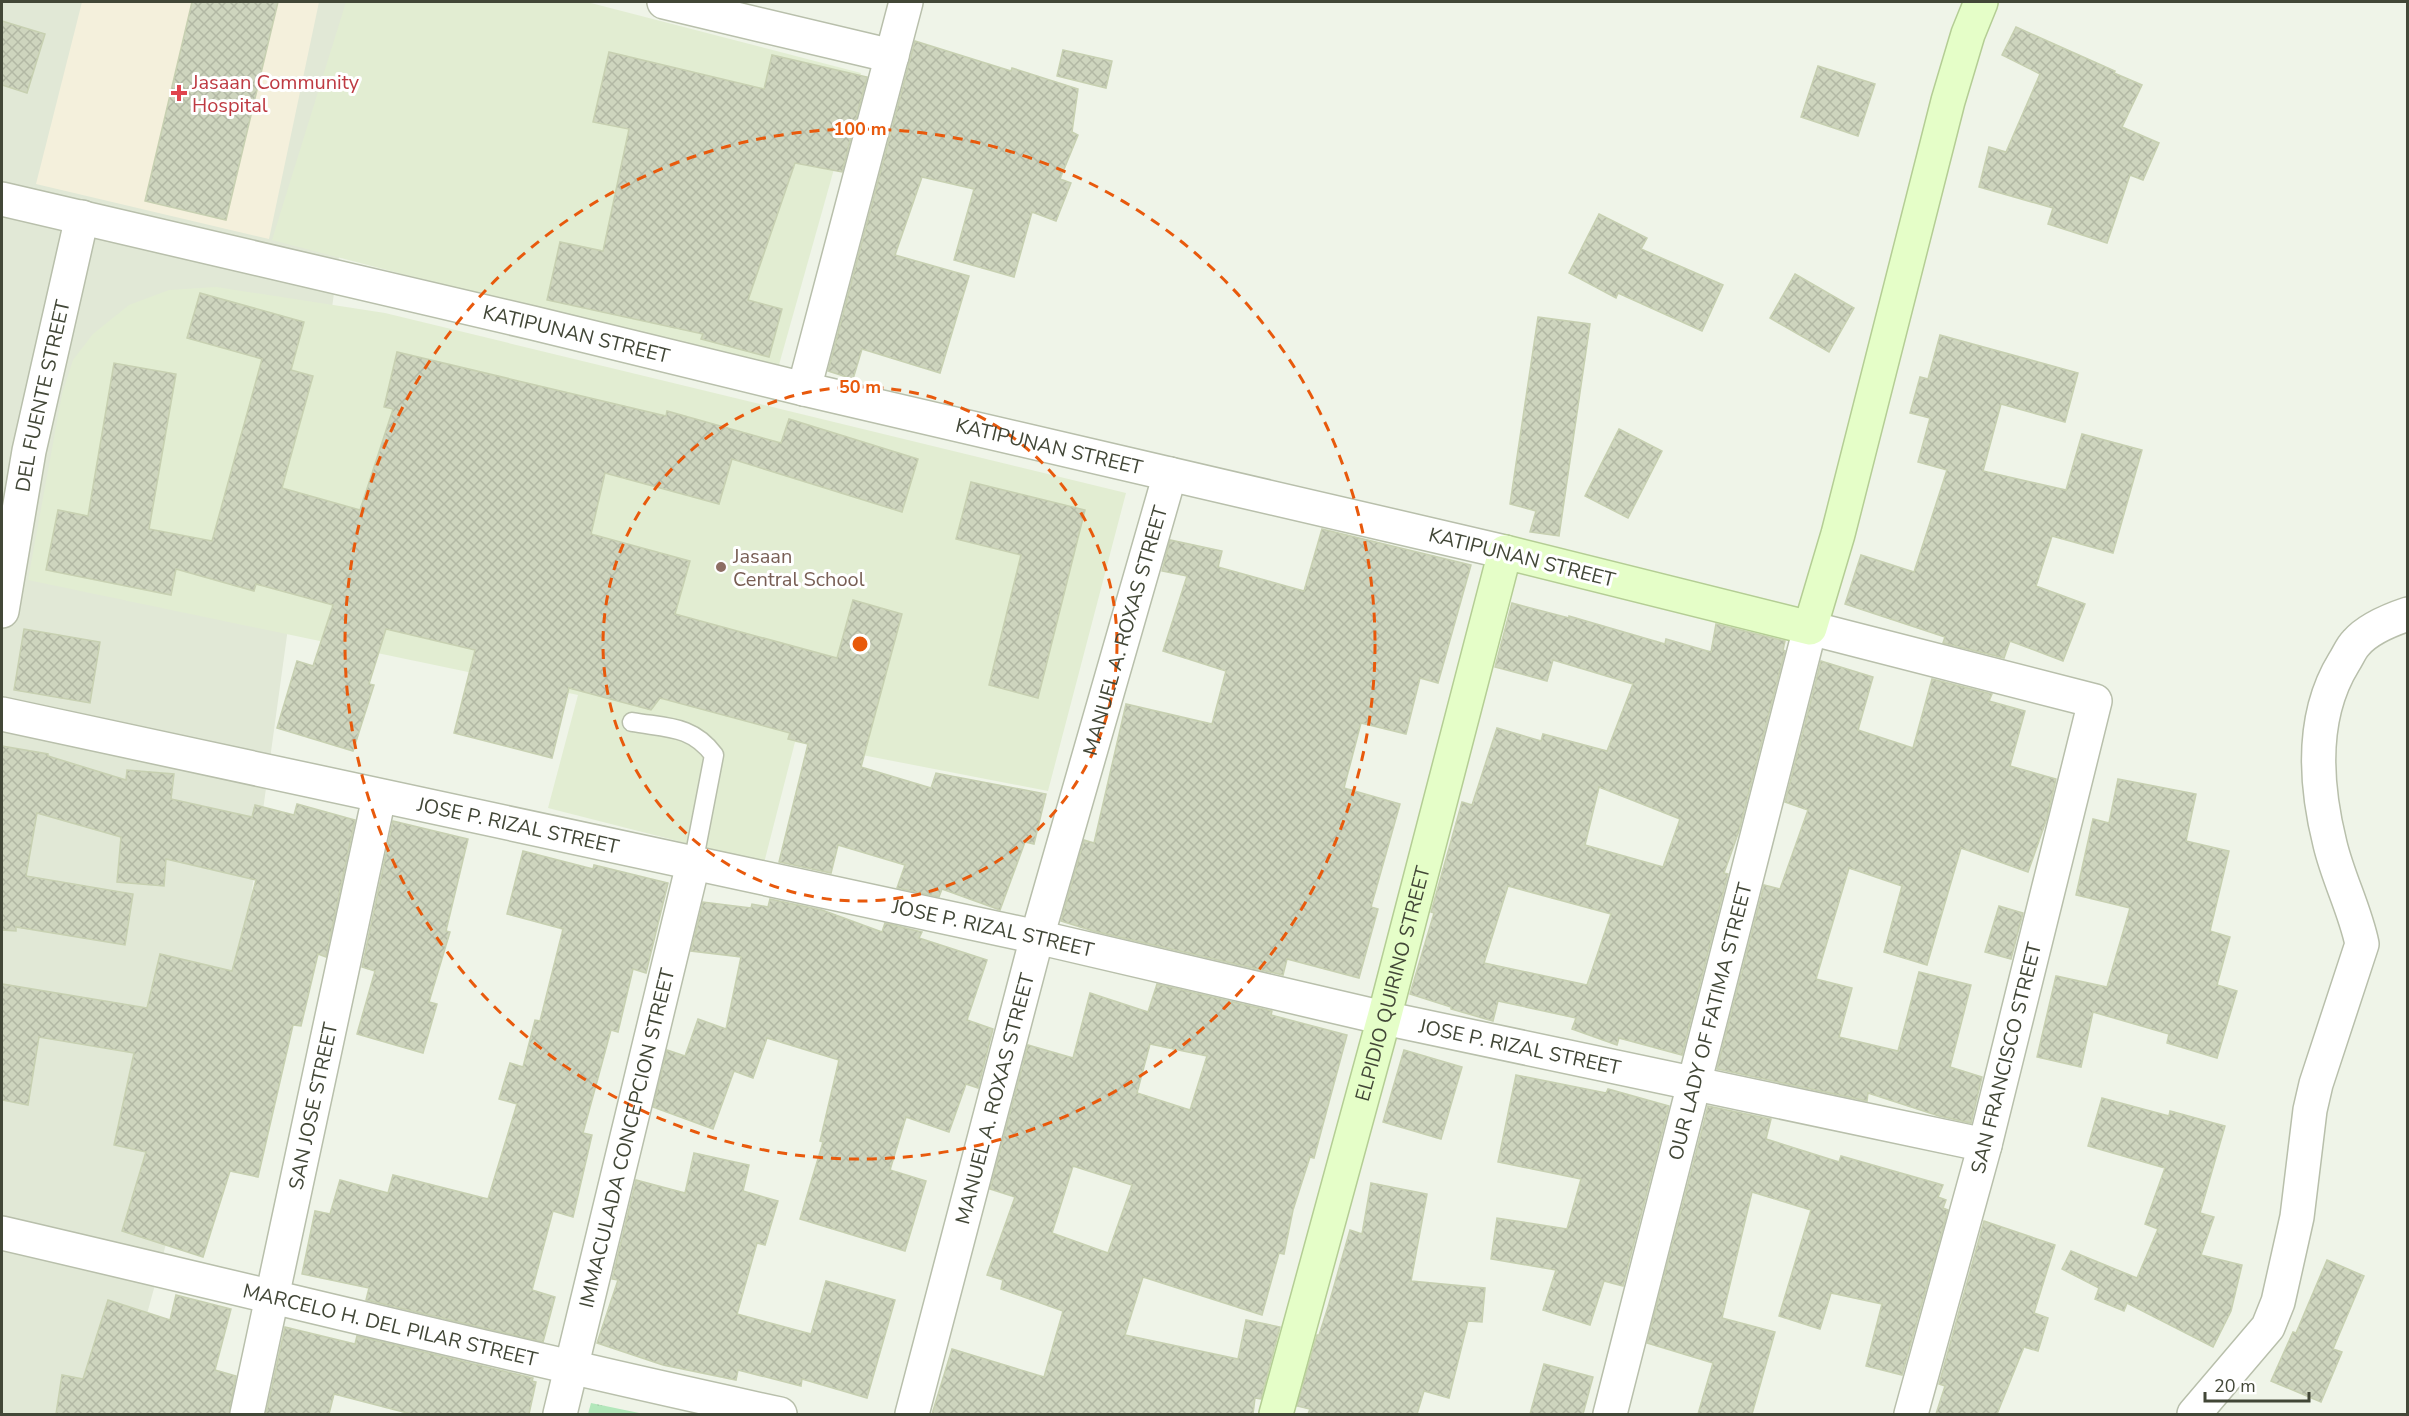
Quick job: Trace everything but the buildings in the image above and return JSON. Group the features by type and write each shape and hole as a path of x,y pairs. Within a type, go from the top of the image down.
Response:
{"street":[{"path":"664,2 892,56"},
{"path":"804,389 906,2"},
{"path":"1810,628 1838,534 1948,101 1968,34 1981,2"},
{"name":"KATIPUNAN STREET","path":"2,199 1505,552 2095,701"},
{"name":"DEL FUENTE STREET","path":"2,611 29,451 82,217"},
{"name":"MANUEL A. ROXAS STREET","path":"912,1414 1037,937 1170,474"},
{"name":"ELPIDIO QUIRINO STREET","path":"1276,1414 1384,1018 1505,552"},
{"path":"2194,1414 2268,1327 2278,1302 2297,1217 2312,1101 2362,944 2330,845 2320,793 2318,753 2323,707 2337,674 2357,642 2387,622 2408,614"},
{"name":"OUR LADY OF FATIMA STREET","path":"1610,1414 1810,628"},
{"name":"SAN FRANCISCO STREET","path":"1911,1414 1985,1145 2095,701"},
{"name":"JOSE P. RIZAL STREET","path":"2,714 1037,937 1384,1018 1985,1145"},
{"name":"SAN JOSE STREET","path":"248,1414 379,797"},
{"name":"IMMACULADA CONCEPCION STREET","path":"560,1414 693,864"},
{"name":"MARCELO H. DEL PILAR STREET","path":"2,1233 571,1369 780,1414"}],"lane":[{"path":"632,722 690,733 704,742 714,755 693,864"}],"shaded area":[{"path":"2,2 374,2 242,963 120,1414 2,1414"},
{"name":"Jasaan Community Hospital","path":"82,2 319,2 269,239 36,184"},
{"path":"346,2 587,2 861,73 777,372 272,240"},
{"name":"Jasaan Central School","path":"216,287 385,313 1126,493 1048,791 795,742 764,863 548,808 578,695 28,580 62,394 73,360 93,334 129,305 169,290"}],"green space":[{"path":"591,1403 644,1414 588,1414"}],"place":[{"name":"Jasaan Community Hospital","path":"179,93"},
{"name":"Jasaan Central School","path":"721,567"}]}
